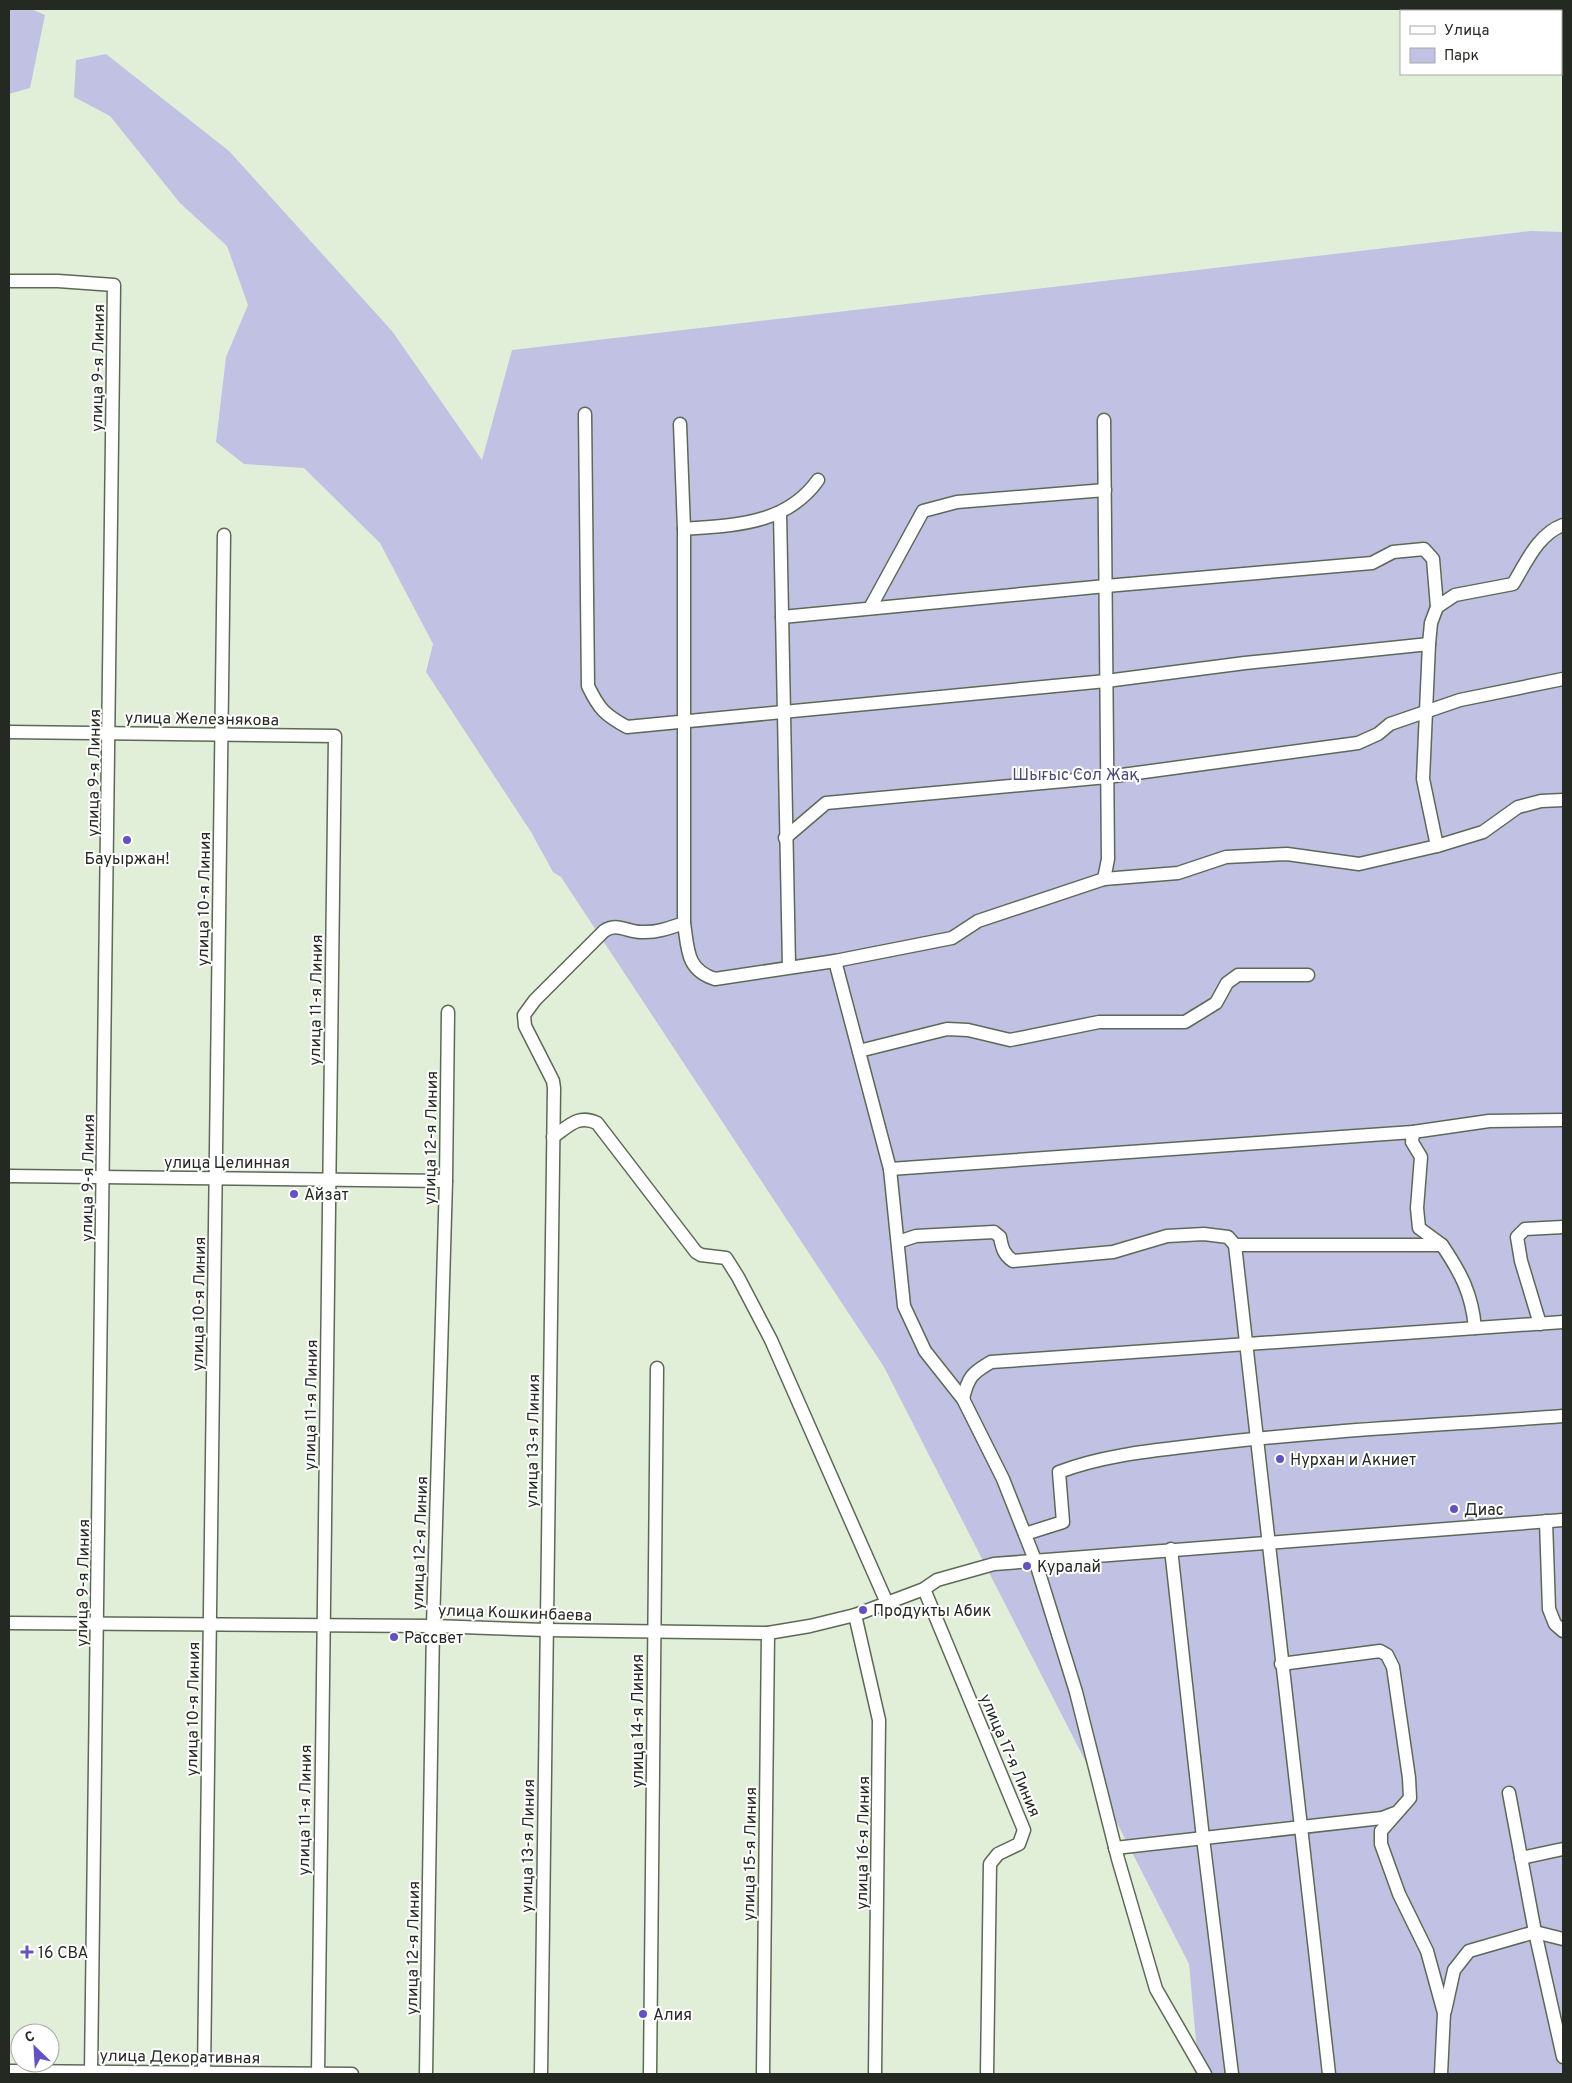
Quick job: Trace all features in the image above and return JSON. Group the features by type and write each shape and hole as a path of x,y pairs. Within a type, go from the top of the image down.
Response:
{"street":[{"name":"улица 9-я Линия","path":"9,281 58,281 114,285 91,2072"},
{"path":"586,414 588,686 597,705 607,716 627,727 1106,681 1245,663 1428,644"},
{"path":"1104,420 1108,859 1104,879"},
{"path":"680,424 684,529 684,923 690,958 695,968 702,975 715,979 789,966 835,961 952,938 978,921 1104,879 1178,873 1226,857 1287,854 1359,864 1437,846 1483,832 1518,807 1541,801 1563,800"},
{"path":"684,529 741,524 780,513 808,494 818,480"},
{"path":"870,608 923,511 957,502 1105,490"},
{"path":"780,513 789,966"},
{"path":"1437,607 1455,595 1513,584 1535,549 1552,529 1563,525"},
{"name":"улица 10-я Линия","path":"204,2073 224,536"},
{"path":"782,616 1372,563 1393,552 1424,550 1434,558 1437,607 1431,622 1428,644 1423,779 1437,846"},
{"path":"786,838 826,804 1107,777 1358,743 1378,734 1390,724 1460,700 1563,679"},
{"name":"улица Железнякова","path":"9,732 335,736"},
{"name":"улица 11-я Линия","path":"318,2074 335,736"},
{"name":"улица 13-я Линия","path":"541,2074 553,1081 525,1026 524,1015 534,1000 609,927 618,926 640,933 658,931 684,923"},
{"path":"835,961 890,1169 904,1306 925,1351 963,1399 1002,1479 1025,1534 1035,1560 1076,1692 1115,1848 1156,1989 1205,2074"},
{"path":"859,1052 947,1029 968,1030 1010,1040 1098,1022 1185,1022 1216,1003 1227,983 1238,976 1308,975"},
{"name":"улица 12-я Линия","path":"426,2074 433,1626 446,1181 448,1012"},
{"path":"553,1136 581,1118 597,1123 696,1252 701,1255 726,1258 771,1340 887,1603"},
{"path":"890,1169 1413,1132 1490,1121 1563,1120"},
{"path":"1413,1132 1412,1142 1421,1157 1417,1208 1419,1228 1442,1245 1457,1266 1473,1308 1475,1328"},
{"name":"улица Целинная","path":"9,1176 446,1181"},
{"path":"1540,1324 1521,1261 1517,1237 1526,1229 1563,1227"},
{"path":"898,1242 916,1236 994,1232 1000,1237 1002,1247 1007,1256 1013,1261 1114,1252 1167,1236 1204,1234 1228,1237 1234,1245 1329,2074"},
{"path":"1234,1245 1442,1245"},
{"path":"963,1399 966,1383 975,1371 991,1362 1563,1322"},
{"name":"улица 14-я Линия","path":"650,2074 657,1368"},
{"path":"1025,1534 1063,1522 1060,1472 1076,1465 1149,1452 1256,1439 1563,1416"},
{"name":"улица Кошкинбаева","path":"9,1623 433,1626 546,1630 768,1633 810,1626 854,1615 924,1589 938,1580 994,1564 1563,1520"},
{"path":"1546,1521 1549,1609 1554,1624 1563,1631"},
{"path":"1172,1549 1203,1838 1232,2074"},
{"name":"улица 17-я Линия","path":"924,1589 1024,1830 1019,1844 998,1854 990,1864 987,2074"},
{"name":"улица 16-я Линия","path":"854,1615 879,1720 875,2074"},
{"name":"улица 15-я Линия","path":"763,2074 768,1633"},
{"path":"1282,1664 1380,1651 1387,1655 1393,1667 1409,1778 1410,1798 1381,1831 1381,1844 1399,1894 1427,1951 1444,2013"},
{"path":"1508,1793 1535,1932 1563,2057"},
{"path":"1115,1848 1382,1818 1395,1813"},
{"path":"1521,1858 1563,1849"},
{"path":"1441,2074 1444,2013 1454,1970 1470,1951 1535,1932 1563,1939"},
{"name":"улица Декоративная","path":"9,2071 352,2074"}],"green space":[{"path":"9,9 31,9 45,15 30,88 9,94"},
{"name":"Шығыс Сол Жақ","path":"106,54 229,151 392,331 482,460 512,350 1531,231 1563,232 1563,2074 1199,2074 1189,1964 884,1367 561,877 553,872 531,832 426,672 433,644 380,543 304,468 244,464 216,442 226,357 248,305 227,246 180,203 110,116 74,97 76,60"}],"place":[{"name":"Бауыржан!","path":"127,840"},
{"name":"Айзат","path":"294,1194"},
{"name":"Нурхан и Акниет","path":"1280,1459"},
{"name":"Диас","path":"1454,1509"},
{"name":"Куралай","path":"1027,1566"},
{"name":"Продукты Абик","path":"863,1610"},
{"name":"Рассвет","path":"394,1637"},
{"name":"16 СВА","path":"27,1952"},
{"name":"Алия","path":"643,2014"}]}
